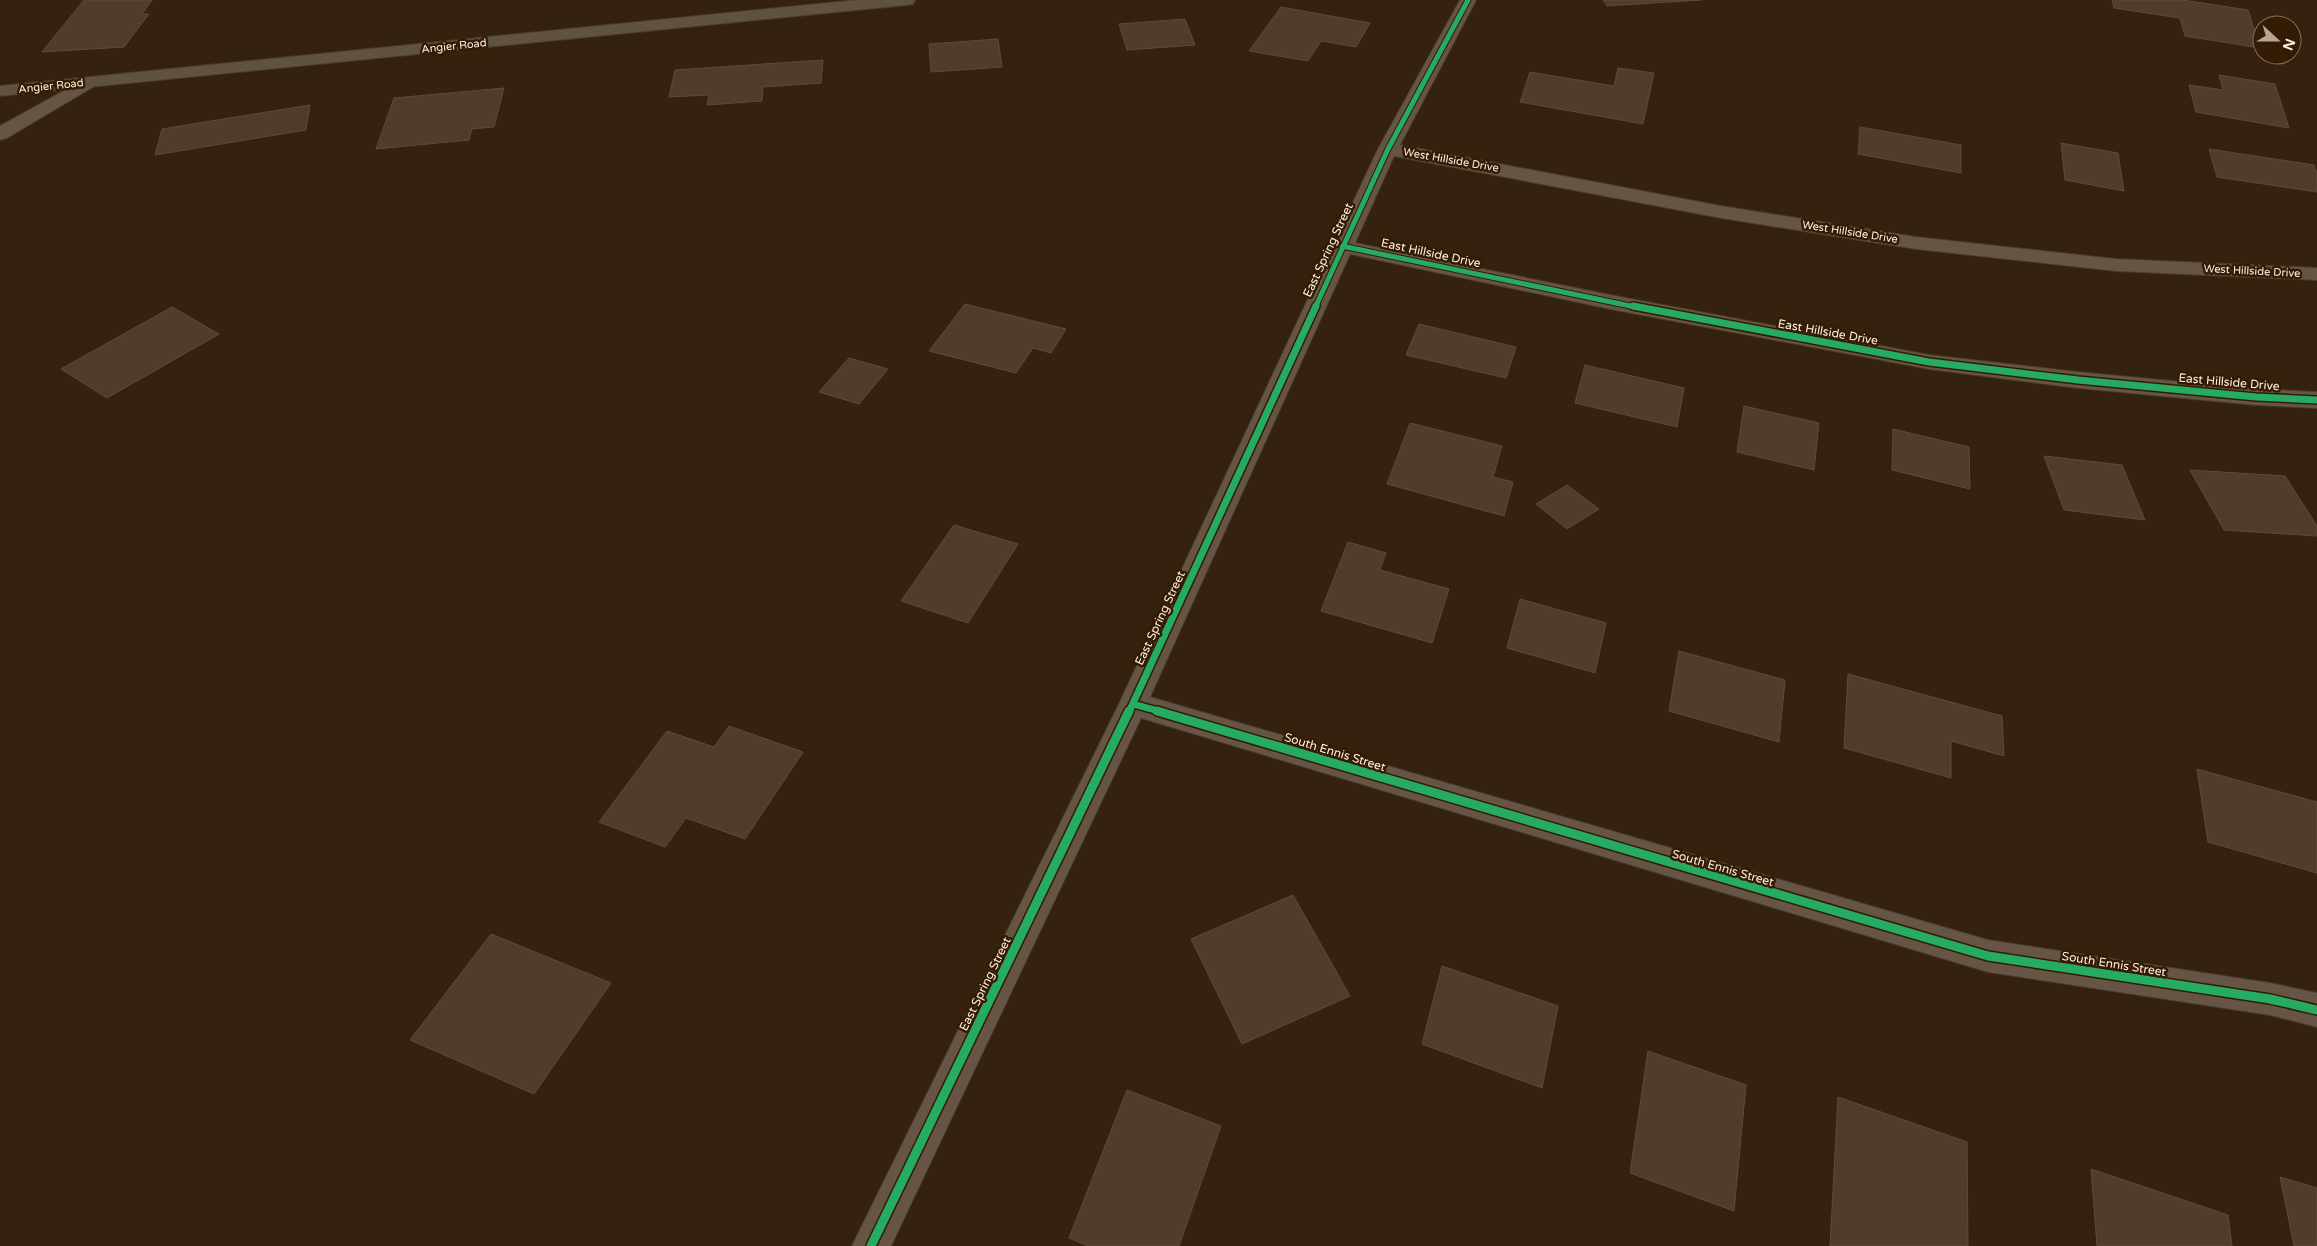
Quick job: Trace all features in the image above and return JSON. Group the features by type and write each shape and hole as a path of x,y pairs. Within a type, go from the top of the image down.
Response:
{"street":[{"name":"Angier Road","path":"0,91 907,0"},
{"name":"East Spring Street","path":"871,1246 1133,704 1388,148 1468,0"},
{"path":"0,134 87,83"},
{"name":"West Hillside Drive","path":"1388,148 1720,212 1916,243 2116,265 2317,274"},
{"name":"East Hillside Drive","path":"1342,246 1610,302 1929,362 2088,381 2256,397 2317,400"},
{"name":"South Ennis Street","path":"1133,704 1714,877 1988,956 2270,999 2317,1010"}],"building":[{"path":"84,0 152,0 142,14 149,14 124,47 42,52"},
{"path":"1603,0 1701,0 1607,6"},
{"path":"2112,0 2183,0 2248,10 2252,23 2252,47 2185,36 2180,18 2114,8"},
{"path":"1281,7 1370,23 1356,47 1321,41 1308,61 1249,51"},
{"path":"1185,19 1195,45 1127,50 1119,24"},
{"path":"998,39 1002,67 931,72 929,44"},
{"path":"823,60 821,83 763,87 762,101 707,105 709,95 669,97 675,70"},
{"path":"1618,68 1654,73 1643,124 1520,102 1530,72 1614,86"},
{"path":"2219,75 2275,84 2289,128 2196,112 2189,85 2223,90"},
{"path":"504,88 494,127 472,129 469,140 376,149 394,98"},
{"path":"310,105 306,130 155,155 162,129"},
{"path":"1860,127 1961,145 1961,173 1858,154"},
{"path":"2061,143 2118,153 2124,191 2065,180"},
{"path":"2209,149 2314,165 2317,173 2317,192 2217,177"},
{"path":"965,304 1066,329 1051,353 1033,348 1016,373 929,351"},
{"path":"172,307 219,334 107,398 61,369"},
{"path":"1419,324 1516,347 1506,378 1406,355"},
{"path":"849,358 888,369 859,404 819,392"},
{"path":"1585,365 1684,388 1677,427 1575,403"},
{"path":"1744,406 1819,423 1814,470 1737,452"},
{"path":"1410,423 1502,446 1493,477 1513,482 1504,516 1387,484"},
{"path":"1893,429 1969,447 1970,489 1892,470"},
{"path":"2044,456 2122,465 2145,520 2064,510"},
{"path":"2190,470 2285,476 2317,526 2317,536 2224,530"},
{"path":"1567,485 1599,509 1567,529 1536,504"},
{"path":"954,525 1018,544 968,623 901,601"},
{"path":"1348,542 1386,553 1380,570 1449,589 1432,643 1321,611"},
{"path":"1520,599 1606,623 1595,673 1507,648"},
{"path":"1679,651 1785,680 1779,742 1669,711"},
{"path":"1848,674 2002,716 2004,756 1951,741 1951,778 1844,748"},
{"path":"729,726 803,752 745,839 686,818 665,847 599,822 667,731 714,747"},
{"path":"2197,769 2317,802 2317,873 2208,842"},
{"path":"1293,895 1350,996 1242,1044 1191,939"},
{"path":"491,934 611,983 534,1094 410,1040"},
{"path":"1442,966 1558,1006 1542,1088 1422,1044"},
{"path":"1648,1051 1746,1085 1734,1211 1630,1173"},
{"path":"1127,1090 1221,1126 1179,1246 1088,1246 1069,1238"},
{"path":"1838,1097 1967,1142 1968,1246 1830,1246"},
{"path":"2091,1169 2228,1215 2232,1246 2097,1246"},
{"path":"2280,1177 2317,1188 2317,1246 2294,1246"}],"cycle path":[{"path":"871,1246 1133,704 1388,149 1468,0"},
{"path":"1342,246 1610,302 1929,362 2078,380 2256,397 2317,400"},
{"path":"1133,704 1714,877 1988,956 2270,999 2317,1010"}]}
